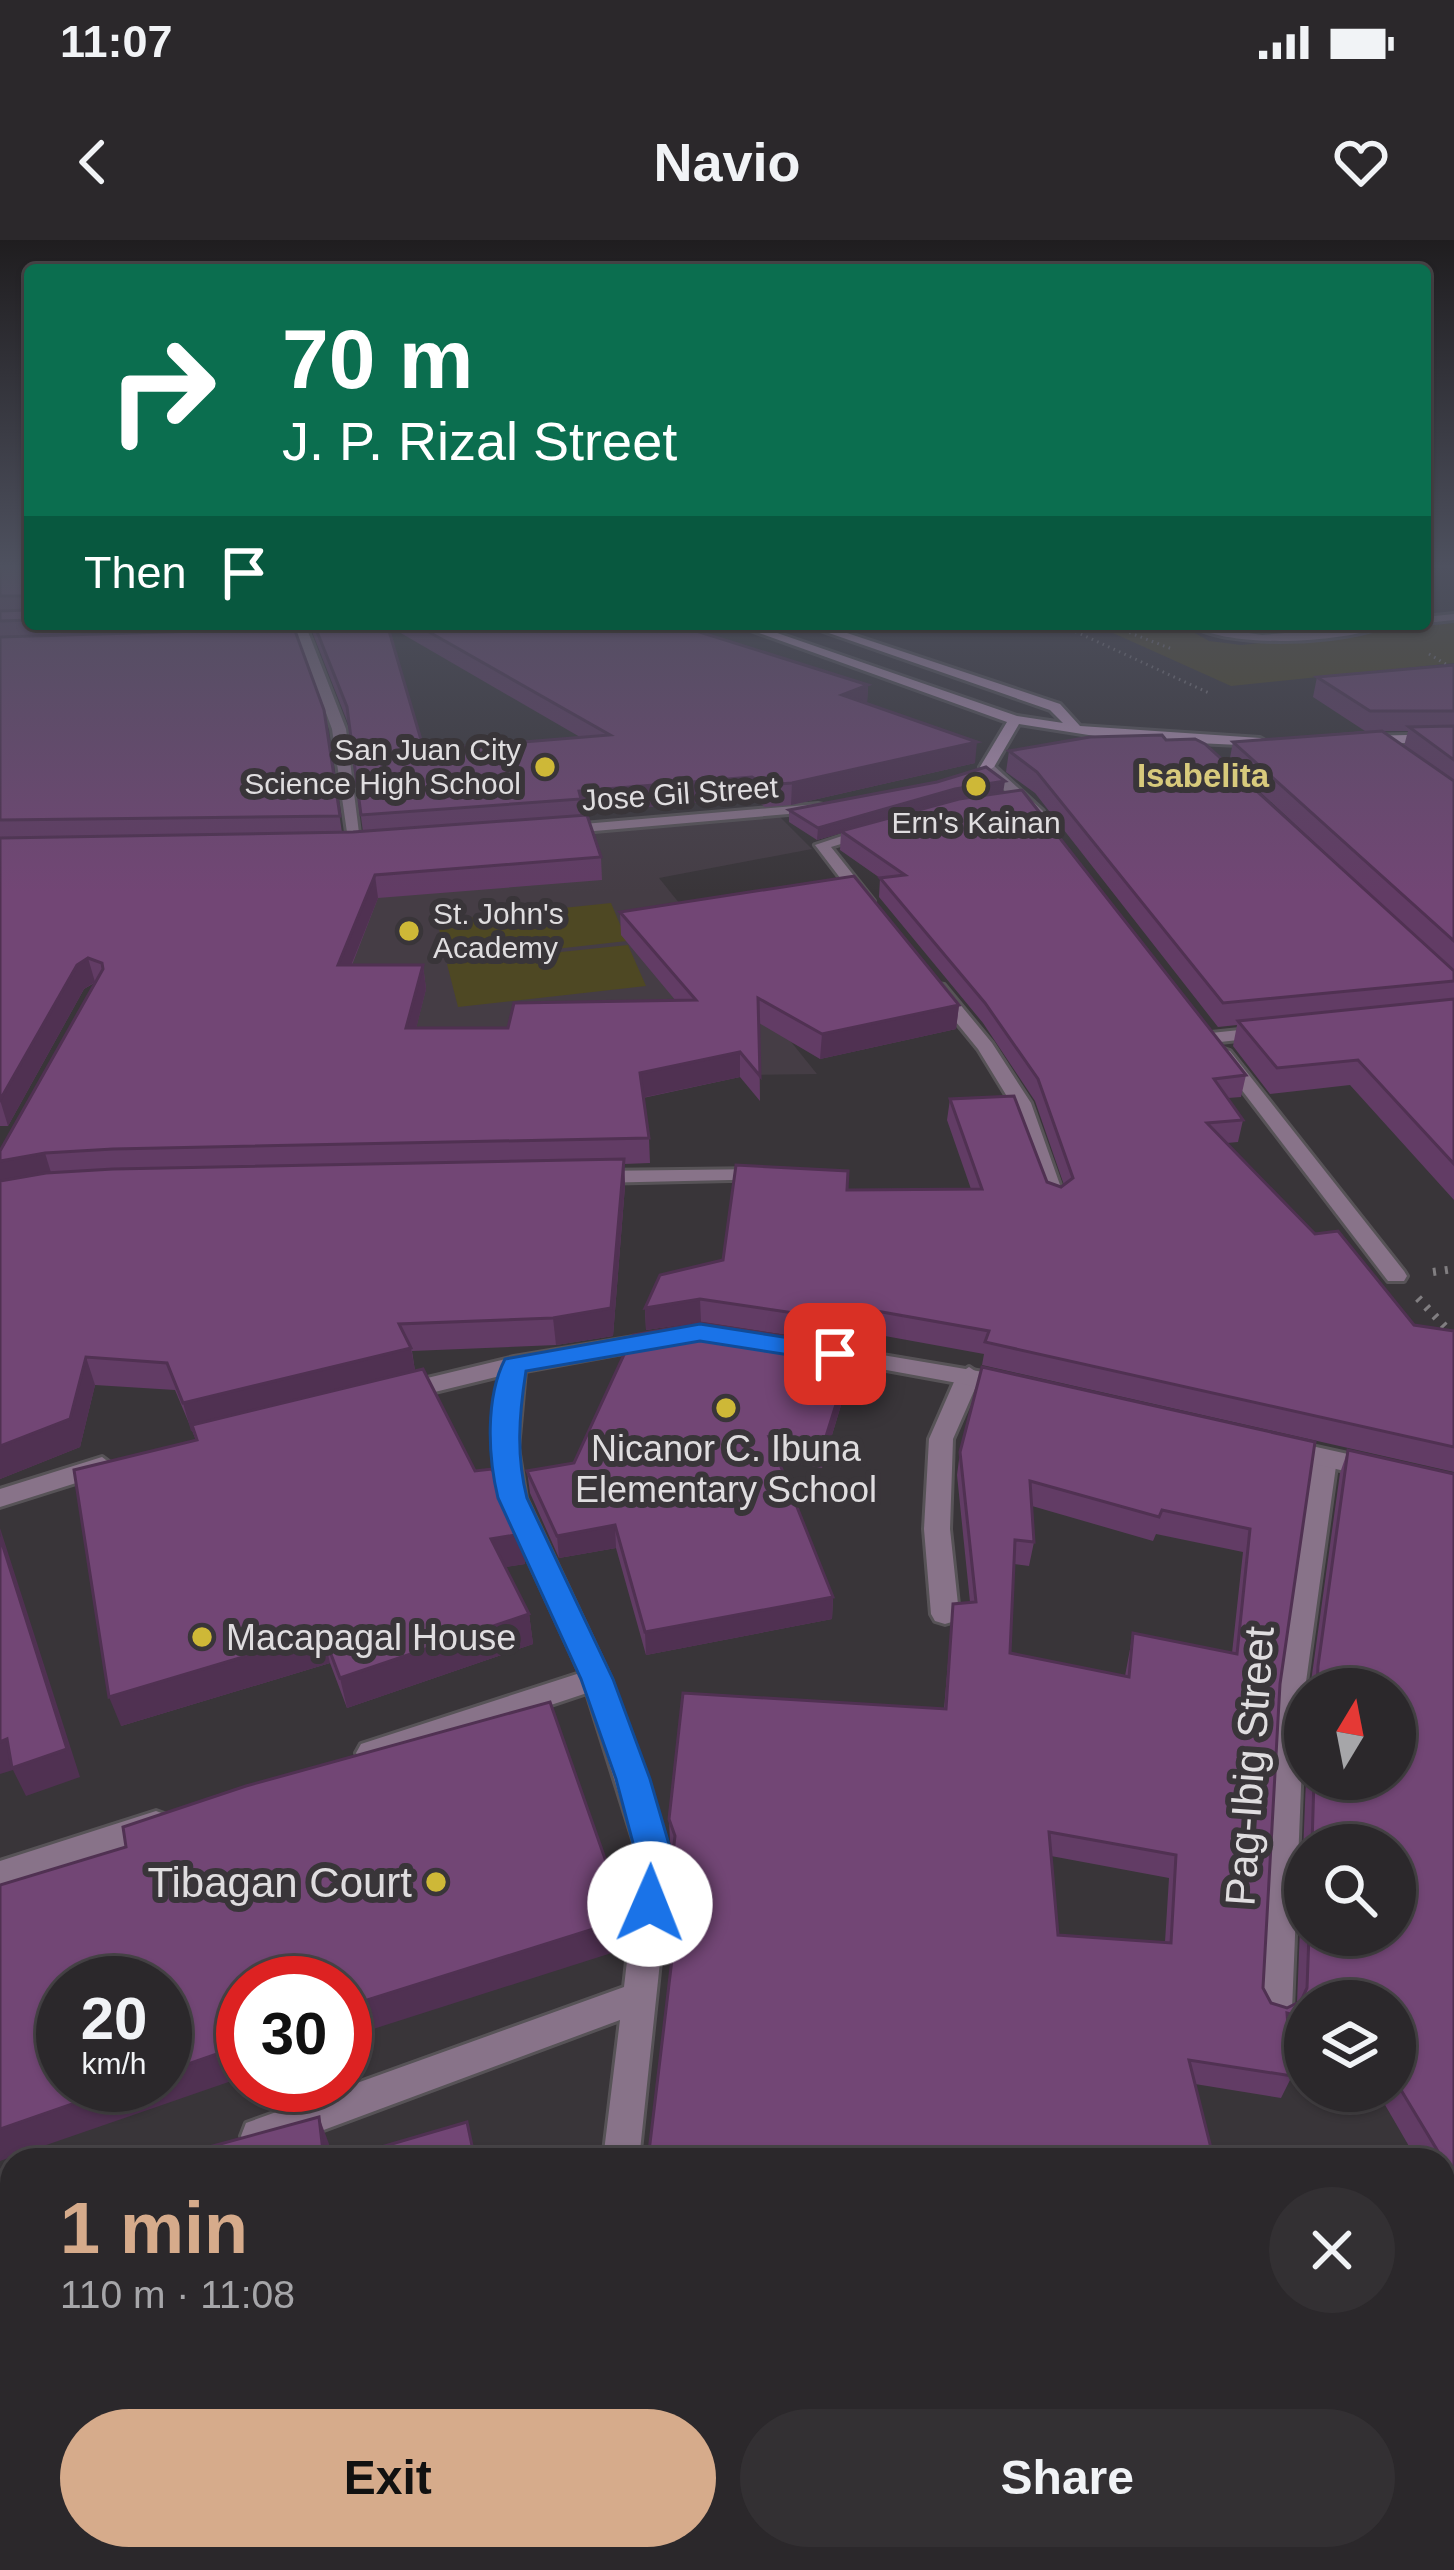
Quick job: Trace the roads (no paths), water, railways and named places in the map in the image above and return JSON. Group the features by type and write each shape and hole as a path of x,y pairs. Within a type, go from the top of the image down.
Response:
{"main road":[{"path":"886,675 1016,720 1206,750 1279,742"},
{"path":"959,675 1055,707 1075,728"},
{"path":"979,770 1016,720"},
{"path":"1338,741 1454,738"}],"street":[{"path":"319,675 339,728 356,846"},
{"path":"1071,748 1141,737"},
{"path":"1378,740 1398,755"},
{"path":"979,770 1014,760"},
{"path":"979,770 1027,799 1055,836"},
{"path":"991,804 1027,799"},
{"name":"Jose Gil Street","path":"538,832 841,805"},
{"path":"882,921 822,845 890,825"},
{"path":"334,847 378,844"},
{"path":"927,975 1010,1085 1055,1199"},
{"path":"1196,1019 1396,1276"},
{"path":"1211,1038 1282,1030"},
{"path":"575,1178 790,1174"},
{"path":"376,1399 514,1365 677,1336"},
{"path":"790,1347 1031,1389"},
{"path":"514,1365 506,1408 505,1468 513,1498 597,1679 655,1858 622,2148"},
{"path":"945,1614 937,1529 941,1439 969,1375"},
{"path":"1262,1444 1409,1476"},
{"name":"Pag-Ibig Street","path":"1275,2010 1290,1708 1325,1459"},
{"path":"0,1498 122,1461"},
{"path":"332,1766 597,1679"},
{"path":"0,1875 177,1817"},
{"path":"228,2148 639,1997"}],"place":[{"name":"San Juan City Science High School","path":"545,767"},
{"name":"Ern's Kainan","path":"976,786"},
{"name":"St. John's Academy","path":"409,931"},
{"name":"Nicanor C. Ibuna Elementary School","path":"726,1408"},
{"name":"Macapagal House","path":"202,1637"},
{"name":"Tibagan Court","path":"436,1882"}],"district":[{"name":"Isabelita","path":"1203,775"}]}
